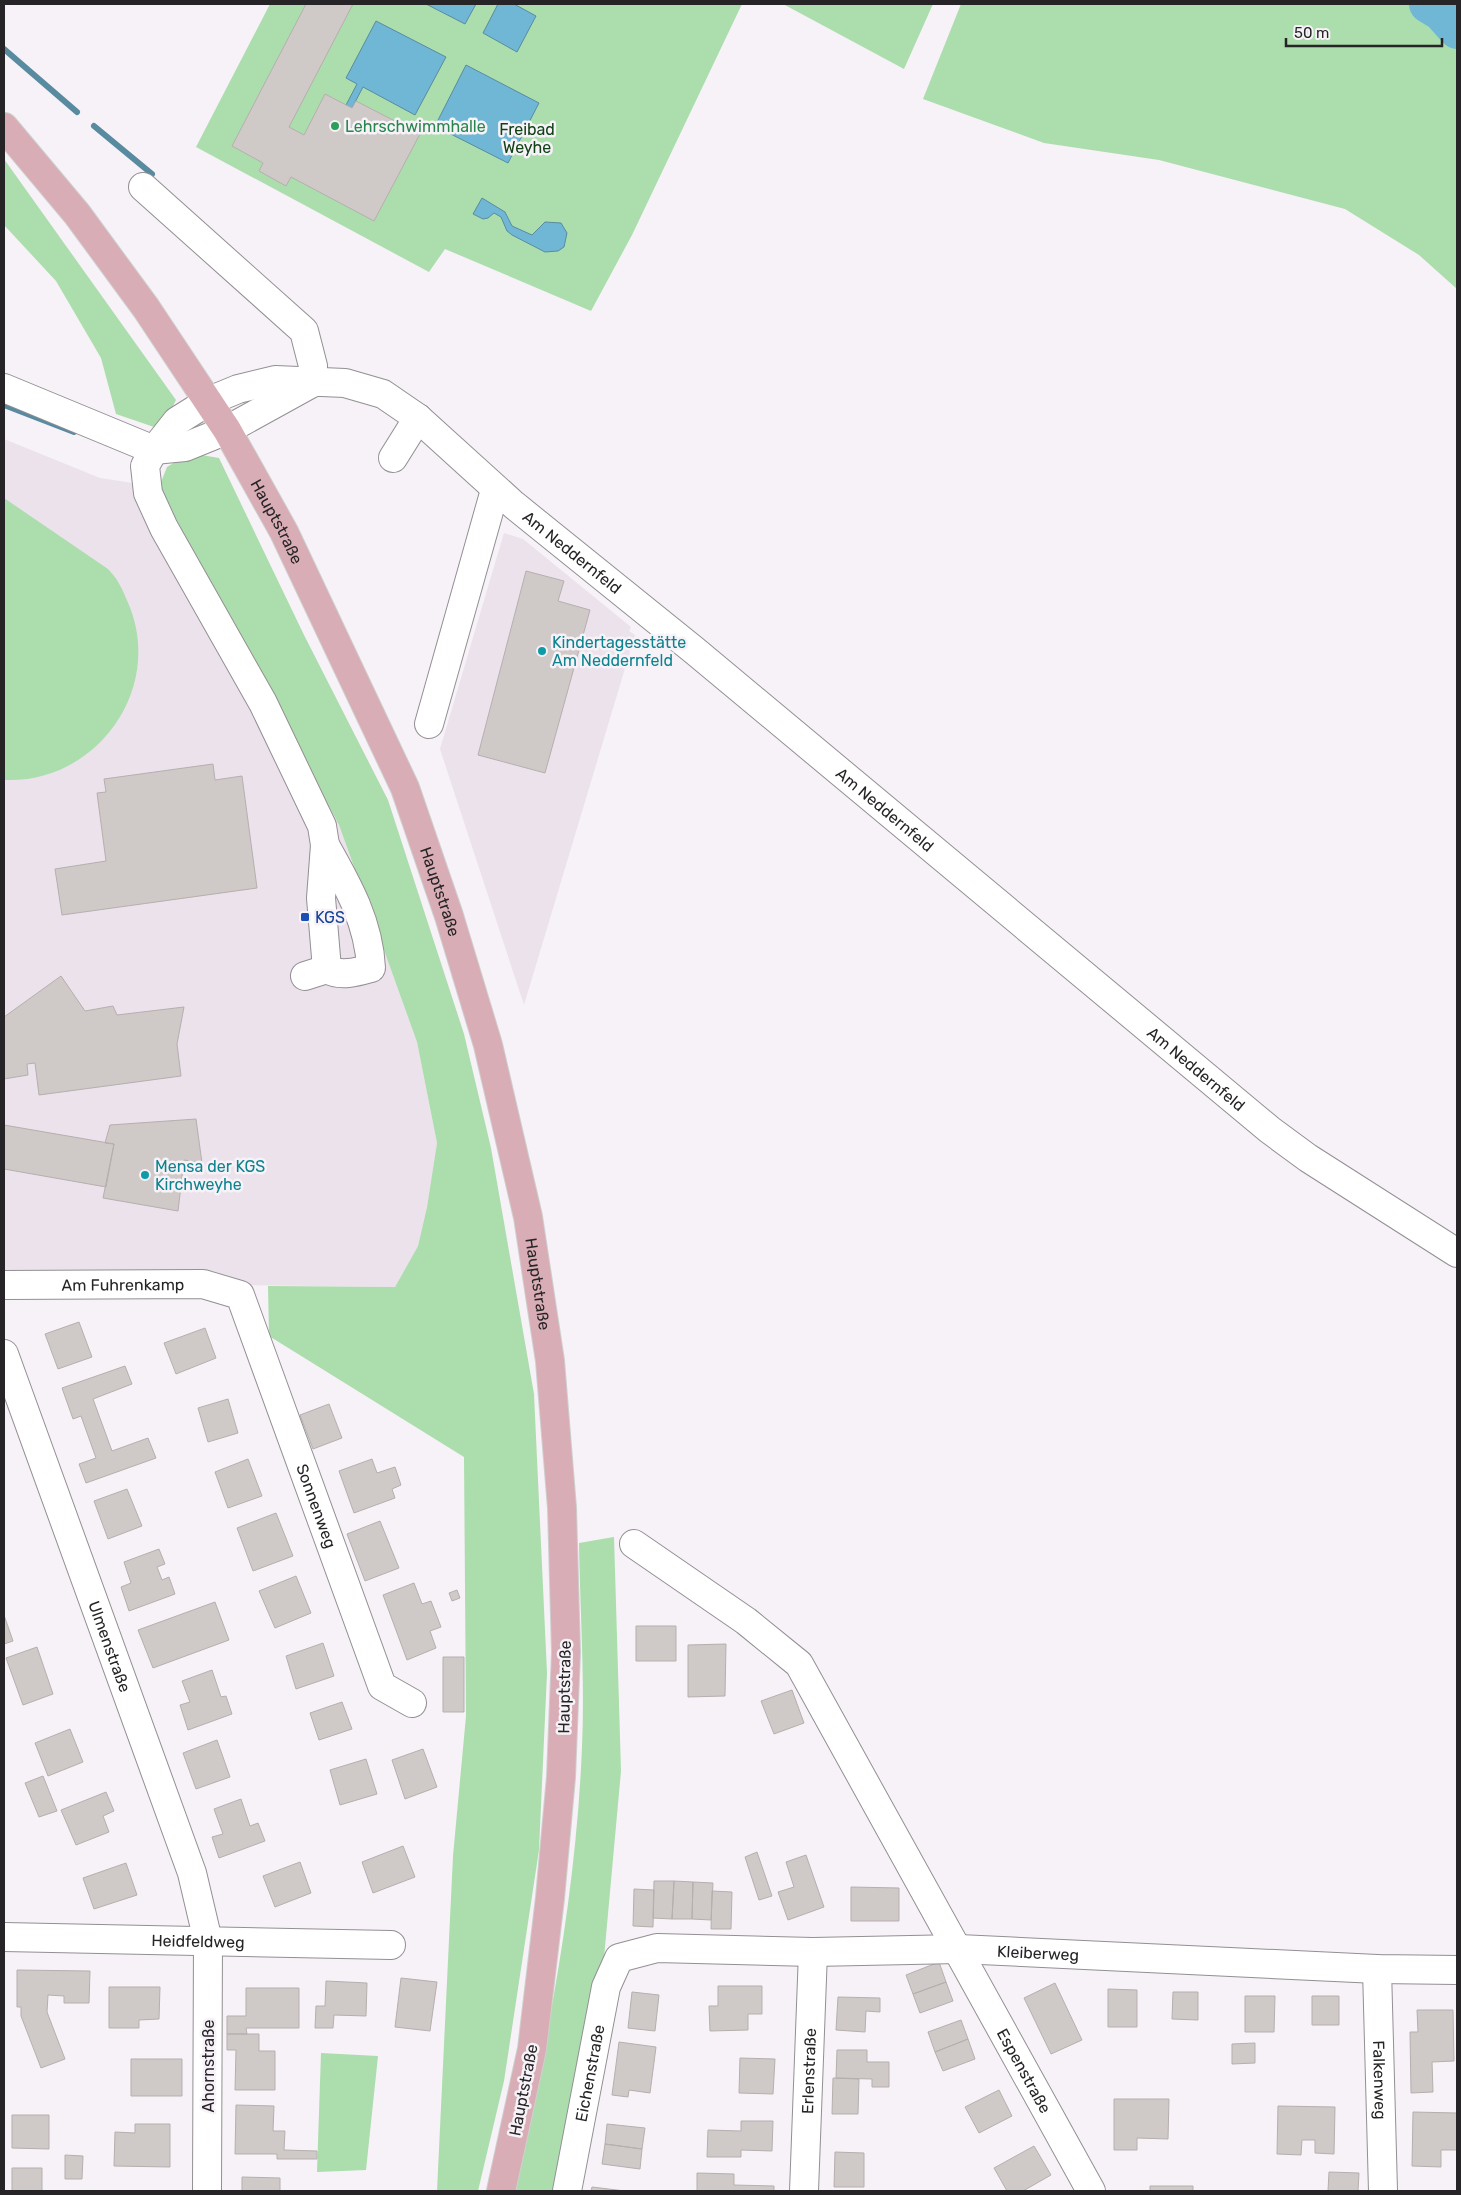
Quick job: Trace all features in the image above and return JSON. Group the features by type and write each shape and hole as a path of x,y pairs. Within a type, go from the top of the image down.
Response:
{"main road":[{"name":"Hauptstraße","path":"4,126 77,214 146,308 228,430 284,532 405,788 448,916 488,1045 531,1236 550,1361 562,1508 565,1662 561,1777 550,1898 532,2049 501,2191"}],"street":[{"path":"143,187 304,331 313,366 312,383"},
{"name":"Am Neddernfeld","path":"210,402 238,389 275,380 344,383 383,394 418,418 514,504 695,651 1270,1130 1308,1158 1457,1253"},
{"name":"Am Neddernfeld","path":"228,430 312,383"},
{"path":"4,388 154,450 185,447 228,430"},
{"path":"210,402 177,421 154,450 145,466 148,493 164,528 263,703 322,826 325,844 316,973 354,973 371,968 370,944 359,910 325,844"},
{"path":"393,458 418,418"},
{"path":"429,724 493,497"},
{"name":"Am Fuhrenkamp","path":"4,1285 203,1284 240,1295"},
{"name":"Sonnenweg","path":"240,1295 382,1686 412,1703"},
{"name":"Ulmenstraße","path":"4,1354 192,1873 208,1940"},
{"name":"Espenstraße","path":"634,1544 746,1621 799,1664 959,1949 1091,2191"},
{"name":"Heidfeldweg","path":"4,1937 391,1945"},
{"name":"Ahornstraße","path":"207,2191 208,1940"},
{"name":"Kleiberweg","path":"619,1958 657,1948 813,1952 959,1949 1377,1969 1457,1970"},
{"name":"Erlenstraße","path":"804,2191 813,1952"},
{"name":"Eichenstraße","path":"567,2191 606,1987 619,1958"},
{"name":"Falkenweg","path":"1377,1969 1383,2191"}],"shaded area":[{"path":"4,439 100,478 159,487 339,825 417,1042 437,1143 427,1207 418,1246 395,1287 4,1282"},
{"path":"504,533 523,539 631,627 629,631 635,635 524,1005 440,749"}],"green space":[{"name":"Freibad Weyhe","path":"270,4 742,4 632,235 591,311 445,249 429,272 196,147"},
{"path":"783,4 933,4 904,69"},
{"path":"961,4 1457,4 1457,289 1419,255 1345,209 1159,160 1044,143 923,99"},
{"path":"4,159 176,400 168,416 154,427 116,414 101,358 56,281 4,225"},
{"path":"190,453 219,458 304,635 388,800 464,1034 491,1148 534,1394 547,1673 539,1850 504,2081 478,2191 437,2191 453,1856 466,1716 464,1457 269,1336 268,1286 395,1287 418,1246 427,1207 437,1143 417,1042 339,825 159,487 167,467"},
{"path":"4,498 112,573 129,605 137,637 137,669 129,699 114,726 93,749 67,766 37,777 4,780"},
{"path":"614,1537 621,1771 602,1980 562,2191 513,2191 537,2082 558,1971 579,1803 583,1722 583,1671 579,1543"},
{"path":"321,2053 378,2056 366,2170 317,2172"}],"water":[{"path":"426,4 476,4 465,24"},
{"path":"498,4 514,4 536,16 517,52 483,33"},
{"path":"376,21 446,57 415,115 363,87 352,108 346,105 357,84 346,78"},
{"path":"466,65 539,103 508,163 435,126"},
{"path":"482,198 505,212 512,226 532,235 545,222 561,223 567,233 564,247 558,251 545,252 512,235 507,231 501,217 494,213 488,218 483,219 473,214"}],"building":[{"path":"306,4 353,4 289,127 304,135 325,94 352,108 356,101 420,134 374,221 291,177 286,186 259,171 263,163 232,146"},
{"name":"Kindertagesstätte Am Neddernfeld","path":"526,571 564,581 558,601 590,610 545,773 478,755"},
{"path":"213,764 215,780 242,776 257,888 62,915 55,869 106,861 97,793 106,792 104,779"},
{"path":"61,976 85,1011 113,1006 117,1015 184,1007 177,1044 181,1076 39,1095 35,1063 27,1064 28,1075 4,1079 4,1017"},
{"name":"Mensa der KGS Kirchweyhe","path":"196,1119 202,1163 184,1160 178,1211 103,1198 114,1144 105,1143 110,1125"},
{"path":"4,1125 114,1144 106,1187 4,1169"},
{"path":"79,1322 92,1357 58,1369 45,1334"},
{"path":"205,1328 216,1358 176,1374 164,1343"},
{"path":"125,1366 132,1384 93,1399 112,1451 148,1438 156,1458 86,1483 79,1464 96,1458 81,1416 73,1419 62,1388"},
{"path":"228,1399 238,1433 208,1442 198,1408"},
{"path":"329,1404 342,1438 313,1449 300,1415"},
{"path":"248,1459 262,1496 228,1508 215,1472"},
{"path":"372,1459 377,1473 395,1467 401,1485 392,1489 395,1498 354,1513 339,1471"},
{"path":"127,1489 142,1526 108,1539 94,1501"},
{"path":"276,1513 293,1556 253,1571 237,1528"},
{"path":"380,1521 399,1568 365,1581 347,1534"},
{"path":"159,1549 165,1564 157,1567 162,1580 169,1577 175,1594 129,1611 121,1587 131,1583 124,1562"},
{"path":"296,1576 311,1613 275,1628 259,1591"},
{"path":"414,1583 422,1604 431,1601 441,1627 430,1631 436,1648 407,1660 383,1595"},
{"path":"457,1590 460,1598 452,1601 449,1593"},
{"path":"215,1602 229,1640 153,1668 138,1630"},
{"path":"4,1615 13,1641 4,1644"},
{"path":"636,1626 676,1626 676,1661 636,1661"},
{"path":"323,1643 334,1676 296,1689 286,1656"},
{"path":"726,1644 725,1696 688,1697 688,1645"},
{"path":"37,1647 53,1694 23,1705 6,1658"},
{"path":"443,1657 464,1657 464,1712 443,1712"},
{"path":"212,1670 221,1697 226,1696 232,1714 188,1730 180,1705 190,1702 182,1681"},
{"path":"792,1690 804,1723 774,1734 761,1701"},
{"path":"342,1702 352,1729 319,1740 310,1713"},
{"path":"70,1729 83,1762 48,1776 35,1743"},
{"path":"217,1740 230,1777 196,1789 183,1753"},
{"path":"423,1749 437,1787 405,1799 392,1760"},
{"path":"366,1759 377,1794 340,1805 330,1770"},
{"path":"43,1776 57,1811 39,1817 25,1783"},
{"path":"106,1792 114,1811 103,1816 109,1832 76,1845 61,1810"},
{"path":"241,1799 250,1826 258,1823 265,1841 219,1858 212,1837 223,1834 214,1809"},
{"path":"403,1846 415,1877 373,1893 362,1862"},
{"path":"757,1852 772,1896 759,1900 745,1857"},
{"path":"806,1855 824,1907 788,1920 778,1892 794,1887 786,1862"},
{"path":"300,1862 311,1893 275,1907 263,1876"},
{"path":"126,1863 137,1895 94,1909 83,1878"},
{"path":"654,1881 674,1881 672,1919 653,1918"},
{"path":"674,1881 693,1882 692,1919 672,1919"},
{"path":"693,1882 713,1883 711,1920 692,1919"},
{"path":"851,1887 899,1888 899,1921 851,1921"},
{"path":"634,1889 654,1890 653,1927 633,1926"},
{"path":"712,1891 732,1892 731,1929 711,1929"},
{"path":"939,1962 946,1982 913,1994 906,1975"},
{"path":"17,1970 90,1971 89,2003 64,2003 64,1996 48,1995 47,2012 65,2059 41,2068 21,2016 21,2007 17,2007"},
{"path":"401,1978 437,1982 430,2031 395,2027"},
{"path":"326,1981 367,1983 366,2016 334,2015 333,2028 315,2028 316,2006 325,2006"},
{"path":"946,1982 953,2001 920,2013 913,1994"},
{"path":"1055,1983 1082,2040 1051,2054 1024,1998"},
{"path":"718,1986 762,1986 762,2014 748,2014 748,2030 710,2031 709,2006 718,2006"},
{"path":"109,1987 160,1987 159,2019 139,2020 139,2028 109,2028"},
{"path":"246,1988 299,1988 299,2028 246,2028 247,2034 227,2034 227,2016 246,2016"},
{"path":"1108,1989 1137,1990 1137,2027 1108,2027"},
{"path":"632,1992 659,1995 655,2031 628,2028"},
{"path":"1173,1992 1198,1992 1198,2020 1172,2019"},
{"path":"1245,1996 1275,1996 1274,2032 1245,2032"},
{"path":"1312,1996 1339,1996 1339,2025 1312,2025"},
{"path":"838,1997 880,1998 880,2012 866,2011 865,2032 836,2030"},
{"path":"1417,2010 1453,2010 1454,2061 1432,2062 1433,2092 1411,2093 1410,2032 1418,2032"},
{"path":"961,2020 968,2039 935,2052 928,2032"},
{"path":"227,2034 259,2034 259,2051 275,2051 275,2090 235,2090 236,2050 227,2050"},
{"path":"968,2039 975,2059 943,2071 935,2052"},
{"path":"619,2042 656,2047 650,2093 629,2090 628,2097 612,2095"},
{"path":"1255,2043 1255,2063 1232,2064 1232,2044"},
{"path":"837,2050 867,2050 867,2062 889,2062 889,2087 872,2087 872,2079 836,2078"},
{"path":"740,2058 775,2059 773,2094 739,2093"},
{"path":"131,2059 182,2059 182,2096 131,2096"},
{"path":"833,2078 859,2079 858,2114 832,2114"},
{"path":"999,2090 1012,2116 979,2133 965,2107"},
{"path":"1114,2099 1169,2099 1168,2139 1137,2138 1137,2150 1114,2150"},
{"path":"236,2105 274,2106 273,2131 285,2131 284,2150 317,2151 317,2159 277,2159 277,2154 235,2154"},
{"path":"1278,2106 1335,2107 1334,2154 1315,2153 1315,2140 1302,2140 1301,2155 1277,2154"},
{"path":"1413,2112 1457,2113 1457,2150 1441,2150 1441,2167 1412,2166"},
{"path":"12,2115 49,2115 49,2149 12,2148"},
{"path":"741,2121 773,2121 772,2151 741,2150 741,2157 707,2157 708,2130 741,2131"},
{"path":"135,2124 170,2124 170,2167 114,2166 115,2132 135,2133"},
{"path":"607,2124 645,2128 642,2149 605,2144"},
{"path":"605,2144 642,2149 640,2169 602,2164"},
{"path":"1034,2146 1051,2175 1023,2191 1007,2191 994,2168"},
{"path":"835,2152 864,2153 864,2187 834,2187"},
{"path":"65,2155 83,2156 82,2179 65,2179"},
{"path":"12,2168 42,2168 42,2191 12,2191"},
{"path":"1329,2172 1359,2173 1358,2191 1328,2191"},
{"path":"697,2173 734,2174 734,2185 774,2186 774,2191 697,2191"},
{"path":"242,2177 280,2178 280,2191 242,2191"},
{"path":"1150,2186 1193,2186 1193,2191 1150,2191"},
{"path":"592,2187 625,2191 591,2191"}],"waterway":[{"path":"1428,4 1441,12 1457,30"},
{"path":"4,49 77,112"},
{"path":"94,126 152,174"},
{"path":"4,405 74,432"}],"place":[{"name":"Lehrschwimmhalle","path":"335,126"},
{"name":"Kindertagesstätte Am Neddernfeld","path":"542,651"},
{"name":"KGS","path":"305,917"},
{"name":"Mensa der KGS Kirchweyhe","path":"145,1175"}]}
